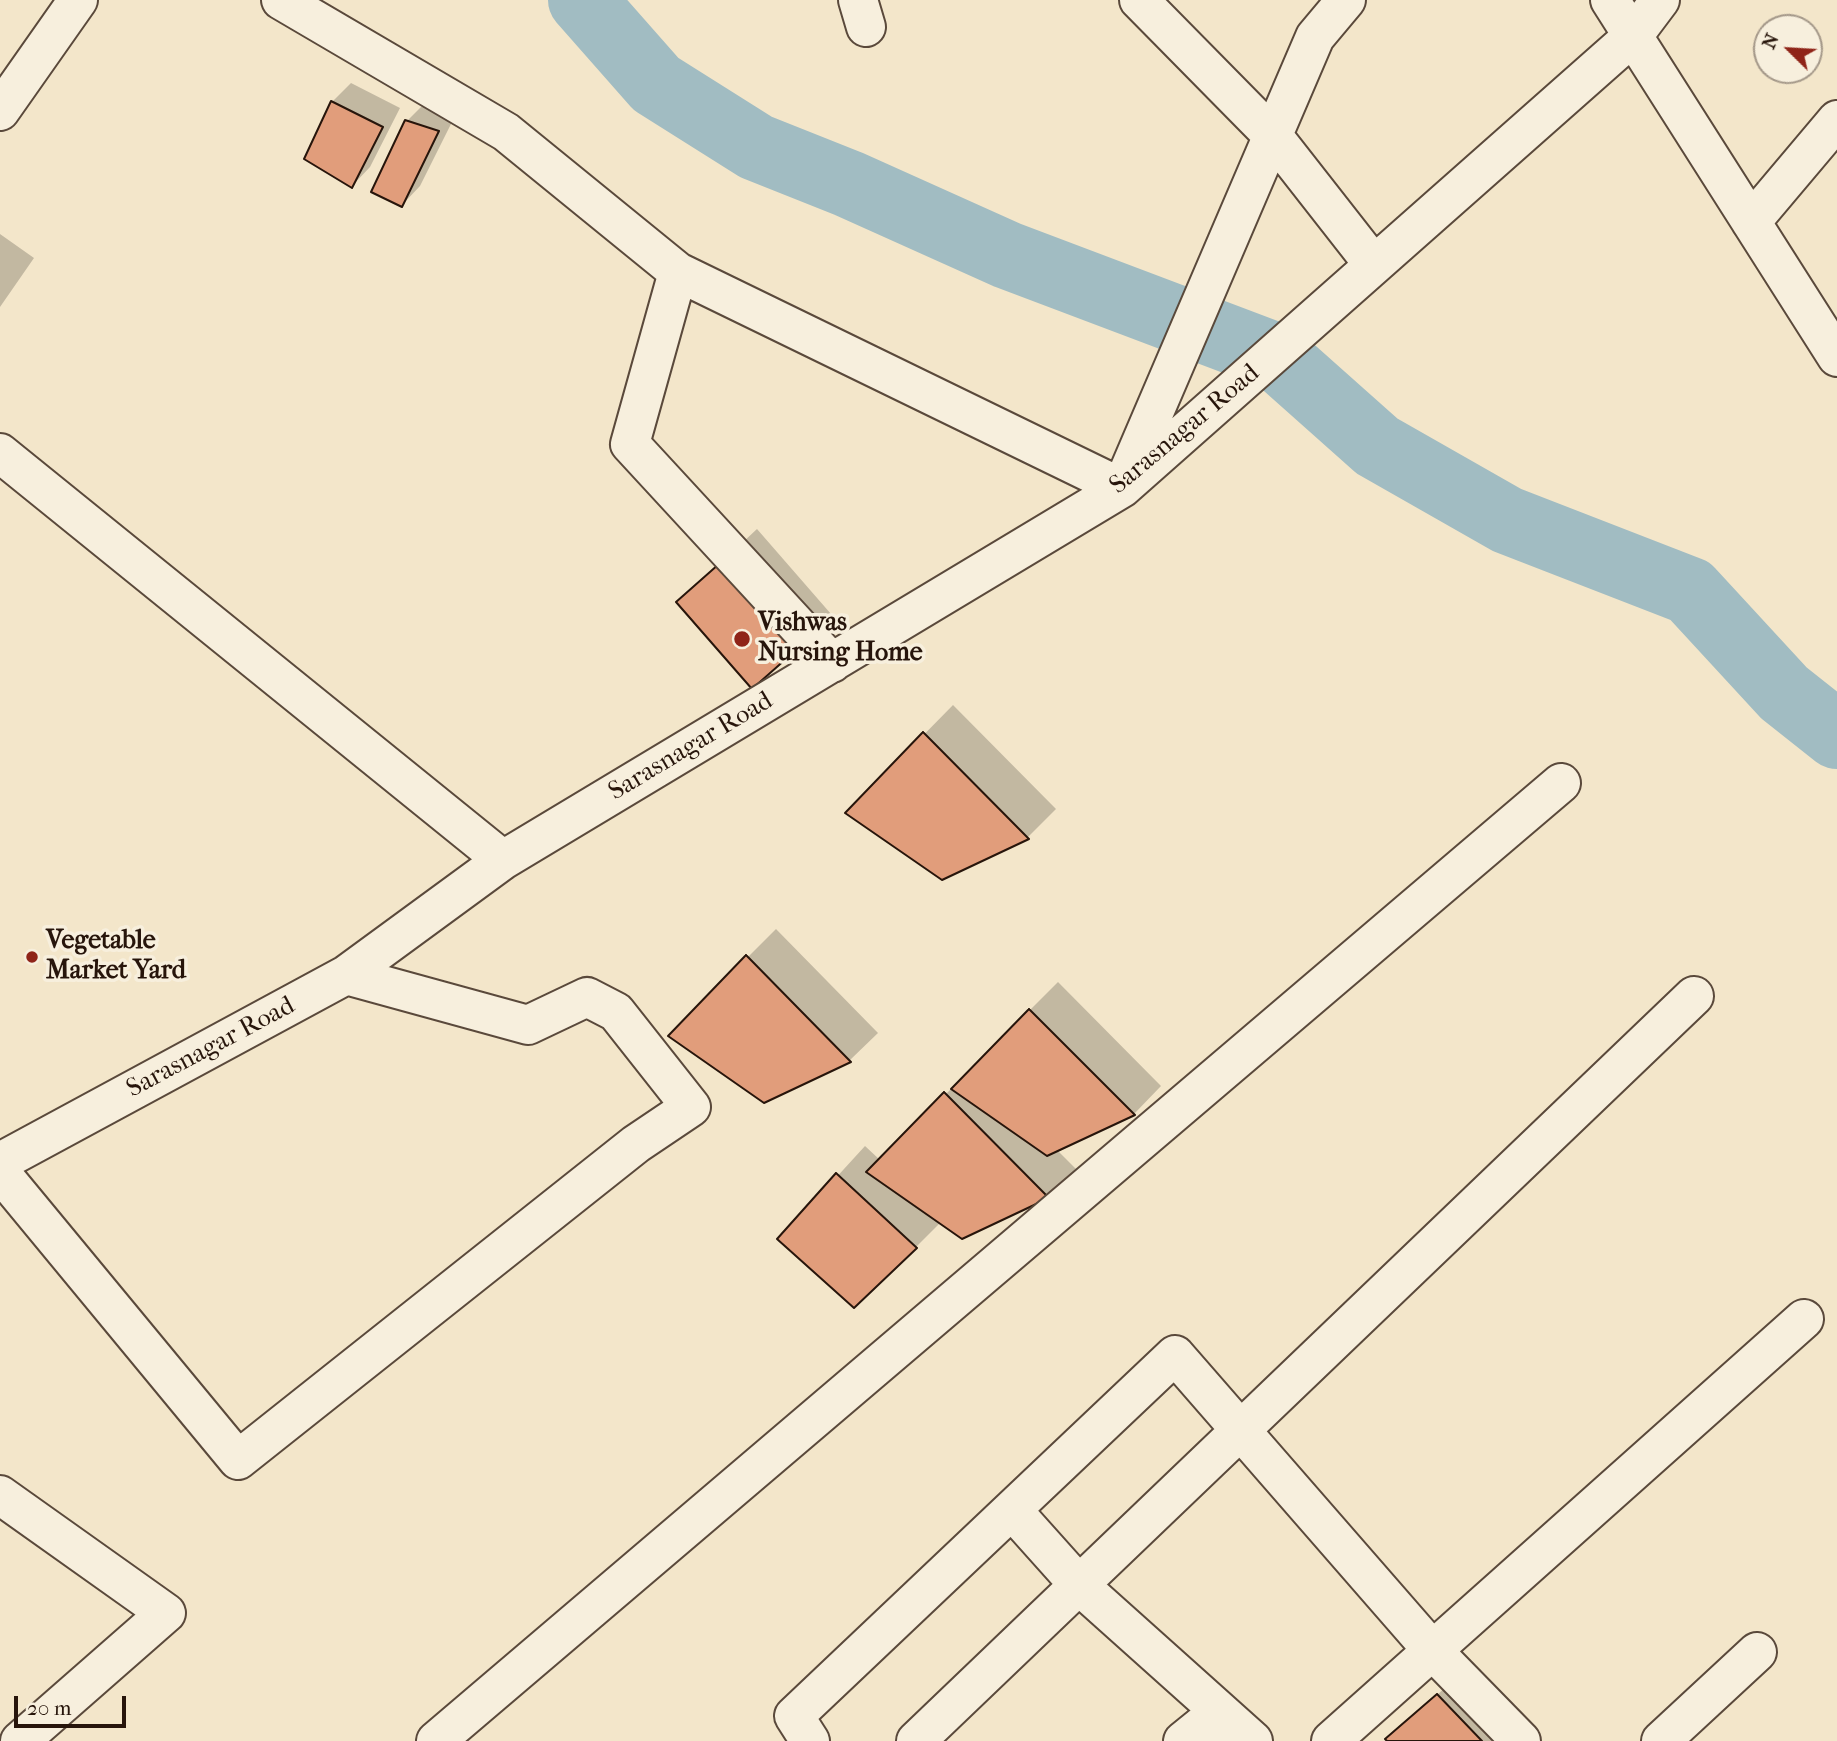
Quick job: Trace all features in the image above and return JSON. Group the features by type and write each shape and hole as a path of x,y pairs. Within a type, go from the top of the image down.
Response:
{"street":[{"path":"0,111 78,0"},
{"path":"281,0 506,132 678,271 1122,488 1315,37 1346,0"},
{"path":"1139,0 1273,136 1373,267"},
{"path":"1610,0 1837,357"},
{"name":"Sarasnagar Road","path":"0,1162 346,975 503,860 1122,488 1633,36 1660,0"},
{"path":"1751,222 1837,120"},
{"path":"678,271 630,444 832,663"},
{"path":"0,453 503,860"},
{"path":"436,1741 1561,783"},
{"path":"0,1172 238,1460 636,1144 691,1108 617,1012 587,997 528,1025 346,975"},
{"path":"916,1741 1694,996"},
{"path":"1331,1741 1804,1319"},
{"path":"810,1741 794,1716 1175,1355 1433,1651 1521,1741"},
{"path":"0,1494 166,1613 20,1741"},
{"path":"1012,1510 1080,1586 1252,1741"},
{"path":"1661,1741 1757,1651"},
{"path":"1184,1741 1204,1724 1233,1741"}],"building":[{"path":"331,101 383,127 352,188 304,159"},
{"path":"405,120 439,131 402,207 371,192"},
{"path":"728,556 804,643 752,689 676,602"},
{"path":"923,732 1029,839 942,880 845,813"},
{"path":"746,955 851,1062 764,1103 668,1036"},
{"path":"1029,1009 1135,1115 1047,1156 951,1089"},
{"path":"944,1092 1049,1198 962,1239 866,1172"},
{"path":"836,1173 917,1248 854,1308 777,1239"},
{"path":"1437,1694 1482,1741 1385,1739"}],"waterway":[{"path":"582,0 656,84 756,147 849,184 1007,255 1277,357 1377,446 1507,520 1690,591 1784,693 1837,735"}],"place":[{"name":"Vishwas Nursing Home","path":"742,639"},
{"name":"Vegetable Market Yard","path":"32,957"}]}
